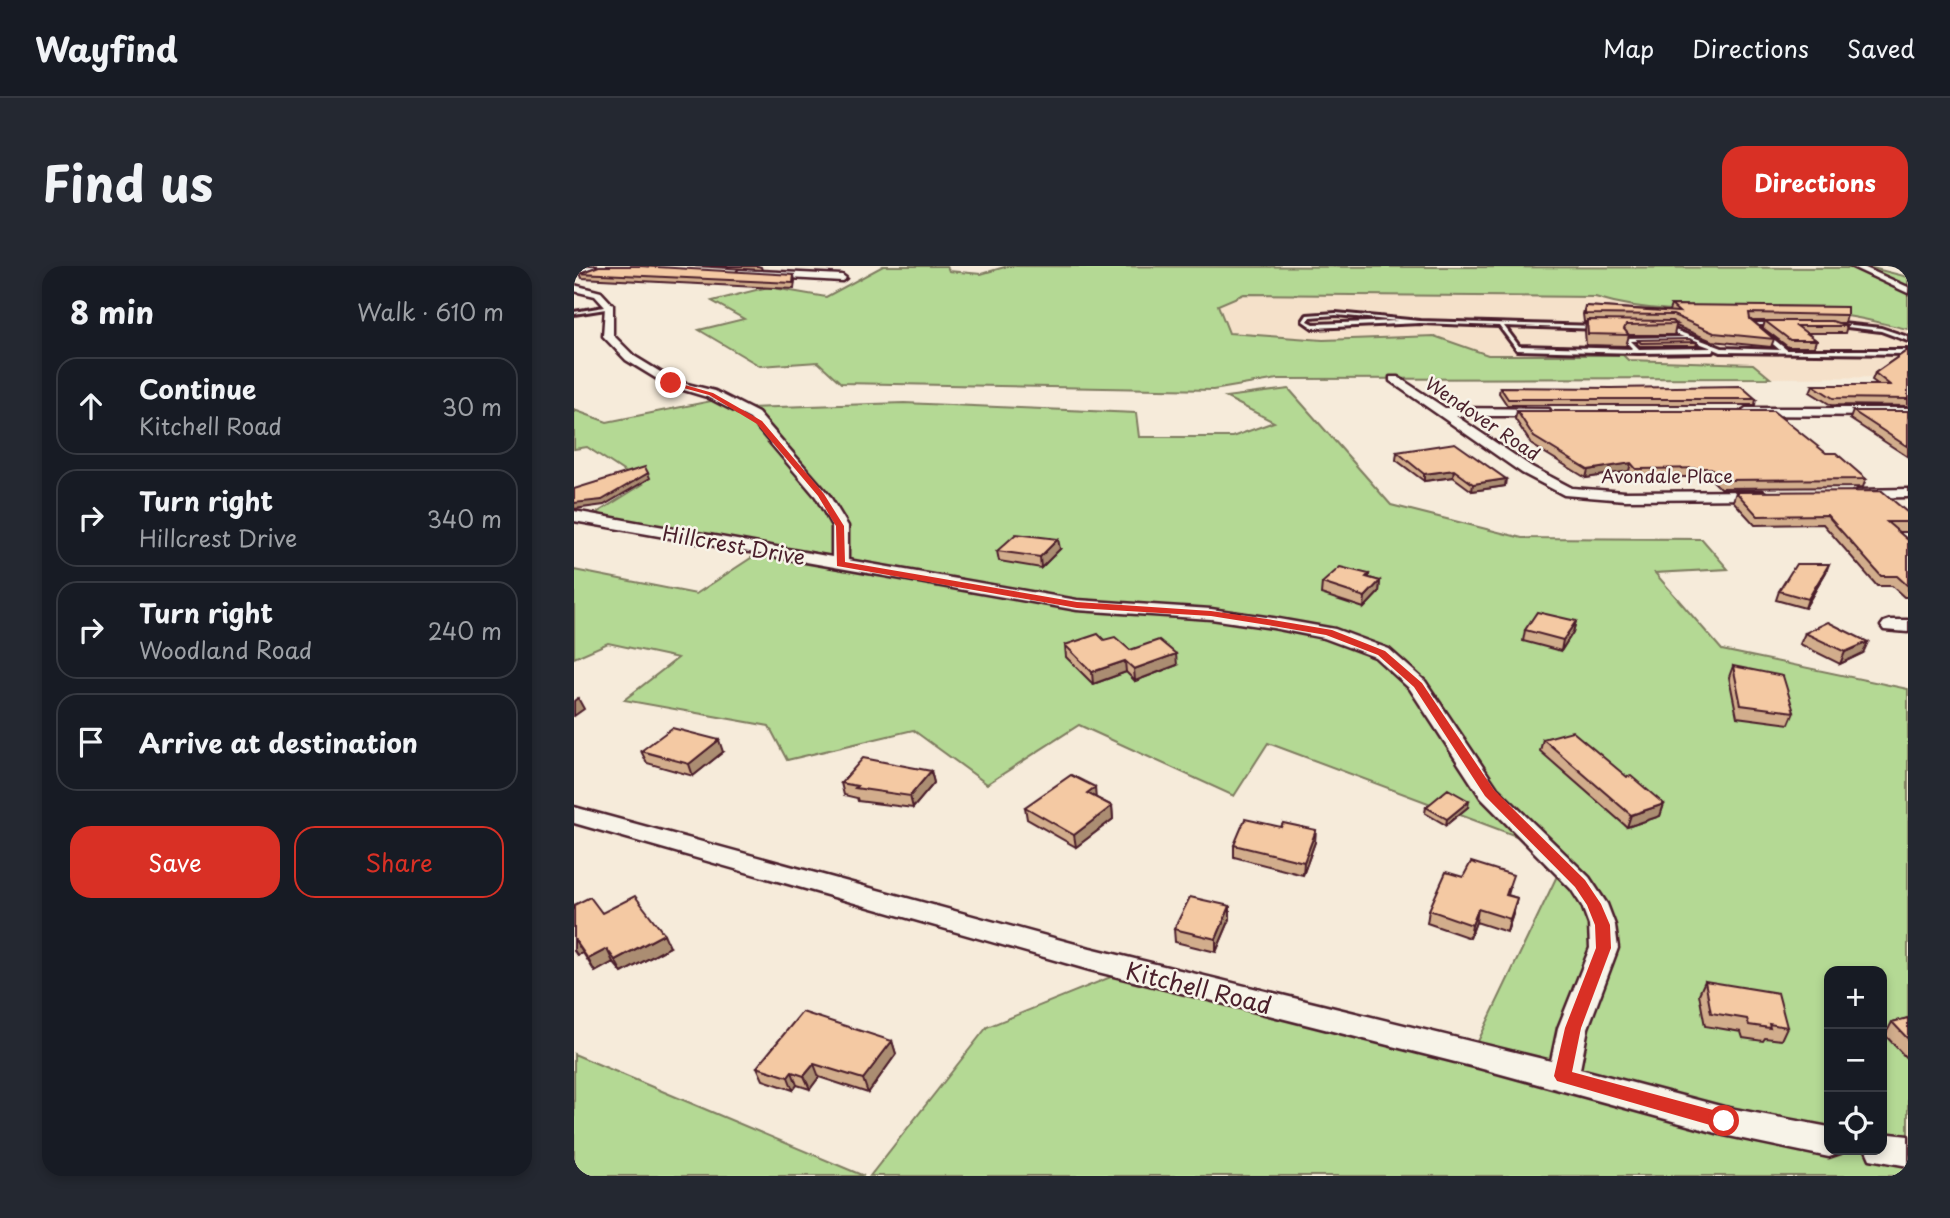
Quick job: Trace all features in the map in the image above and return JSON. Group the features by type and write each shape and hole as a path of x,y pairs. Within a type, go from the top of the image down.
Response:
{"street":[{"path":"574,271 592,266"},
{"path":"1854,266 1908,290"},
{"path":"1867,266 1894,271"},
{"path":"732,273 842,278"},
{"path":"574,288 598,294 610,307 608,336 630,358 671,383 711,394 760,423 822,495 840,526 840,564"},
{"name":"Wendover Road","path":"1394,379 1553,486"},
{"path":"1444,412 1566,412"},
{"path":"1728,412 1908,412"},
{"name":"Avondale Place","path":"1553,486 1590,495 1773,495"},
{"path":"1841,494 1908,493"},
{"name":"Hillcrest Drive","path":"574,516 1077,605 1211,614 1273,623 1328,633 1382,653 1418,685 1489,793 1580,883 1594,904 1602,925 1604,948 1573,1028 1563,1076"},
{"name":"Kitchell Road","path":"574,815 1090,959 1563,1076 1724,1121 1824,1141"},
{"path":"1887,1149 1908,1151"}],"lane":[{"path":"574,313 610,307"},
{"path":"1420,322 1313,326 1305,321 1309,316 1336,313 1420,322 1607,328"},
{"path":"1786,352 1751,324 1790,324"},
{"path":"1830,324 1855,330 1891,329 1908,339"},
{"path":"1501,326 1517,348 1908,352"},
{"path":"1658,328 1671,328 1686,339"},
{"path":"1638,351 1626,339 1686,339 1725,350"}],"shaded area":[{"path":"1244,294 1595,297 1618,304 1821,312 1908,329 1908,377 1770,378 1753,364 1655,363 1627,360 1623,355 1488,355 1434,336 1323,340 1229,333 1218,305"}],"green space":[{"path":"883,266 947,266 949,271 981,274 1008,266 1872,268 1908,277 1908,329 1829,313 1678,311 1622,304 1595,297 1244,294 1218,305 1229,333 1323,340 1434,336 1488,355 1623,355 1628,360 1753,364 1770,378 1278,379 1213,390 841,383 818,362 760,366 699,330 744,319 712,301 768,287 826,297"},
{"path":"1289,389 1391,505 1522,538 1702,539 1728,569 1655,573 1722,650 1908,689 1908,1176 870,1176 987,1027 1128,970 1473,1052 1567,855 1268,743 1234,796 1079,725 987,784 913,730 787,760 769,726 624,700 678,658 608,643 574,658 574,570 696,594 760,552 587,519 643,484 587,447 574,449 574,410 607,422 726,398 746,408 904,403 1136,413 1139,437 1232,437 1274,422 1225,397"},
{"path":"574,1054 864,1176 574,1176"}],"building":[{"path":"599,266 794,275 793,283 580,273"},
{"path":"1671,305 1847,307 1847,315 1749,313 1750,319 1774,339 1714,333 1673,315 1585,314 1585,306 1679,312"},
{"path":"1587,320 1672,321 1677,324 1626,325 1624,329 1629,335 1588,334"},
{"path":"1765,321 1832,321 1847,326 1797,326 1816,340 1790,340"},
{"path":"1689,339 1697,342 1641,343 1638,340"},
{"path":"1908,350 1908,399 1833,398 1813,385 1890,385 1875,373"},
{"path":"1741,386 1756,399 1508,399 1500,387 1611,388"},
{"path":"1517,411 1773,411 1826,453 1836,453 1866,479 1723,480 1711,468 1636,469 1631,463 1588,470 1534,437"},
{"path":"1853,411 1908,411 1908,447"},
{"path":"1455,443 1506,479 1473,484 1454,470 1424,474 1397,452"},
{"path":"645,467 648,473 602,500 574,503 574,489"},
{"path":"1882,491 1908,513 1908,522 1887,522 1908,540 1908,586 1897,576 1881,576 1827,515 1758,516 1736,492"},
{"path":"1016,534 1058,539 1040,557 997,551"},
{"path":"1796,564 1829,564 1808,599 1779,591"},
{"path":"1340,567 1369,574 1366,577 1380,581 1365,597 1322,583"},
{"path":"1537,612 1576,621 1563,640 1525,630"},
{"path":"1828,622 1868,642 1845,652 1805,633"},
{"path":"1098,634 1104,640 1115,637 1130,650 1159,640 1176,654 1134,669 1125,661 1092,672 1065,645"},
{"path":"1733,666 1783,676 1794,712 1741,705"},
{"path":"672,728 719,740 689,764 641,751"},
{"path":"1572,731 1664,804 1631,815 1543,739"},
{"path":"863,758 931,771 910,796 855,788 857,786 841,783"},
{"path":"1071,775 1095,787 1087,793 1112,806 1074,835 1025,807"},
{"path":"1448,789 1469,801 1447,819 1426,807"},
{"path":"1245,819 1281,827 1283,823 1316,830 1304,862 1234,845"},
{"path":"1471,862 1513,875 1506,895 1517,898 1510,919 1478,909 1472,925 1429,910 1446,872 1463,877"},
{"path":"635,896 664,934 615,960 607,949 588,959 574,940 574,905 590,897 602,913"},
{"path":"1190,897 1230,906 1216,939 1174,929"},
{"path":"1705,981 1778,993 1787,1027 1749,1025 1747,1019 1711,1013"},
{"path":"802,1012 892,1041 863,1079 814,1064 804,1076 792,1072 788,1077 757,1067"},
{"path":"1908,1018 1908,1039 1892,1022"}],"route":[{"path":"671,383 711,394 754,416 822,495 840,526 840,564 971,589 1077,605 1211,614 1273,623 1328,633 1357,641 1382,653 1418,685 1489,793 1527,834 1580,883 1594,904 1602,925 1604,948 1590,990 1573,1028 1563,1076 1724,1121"}]}
